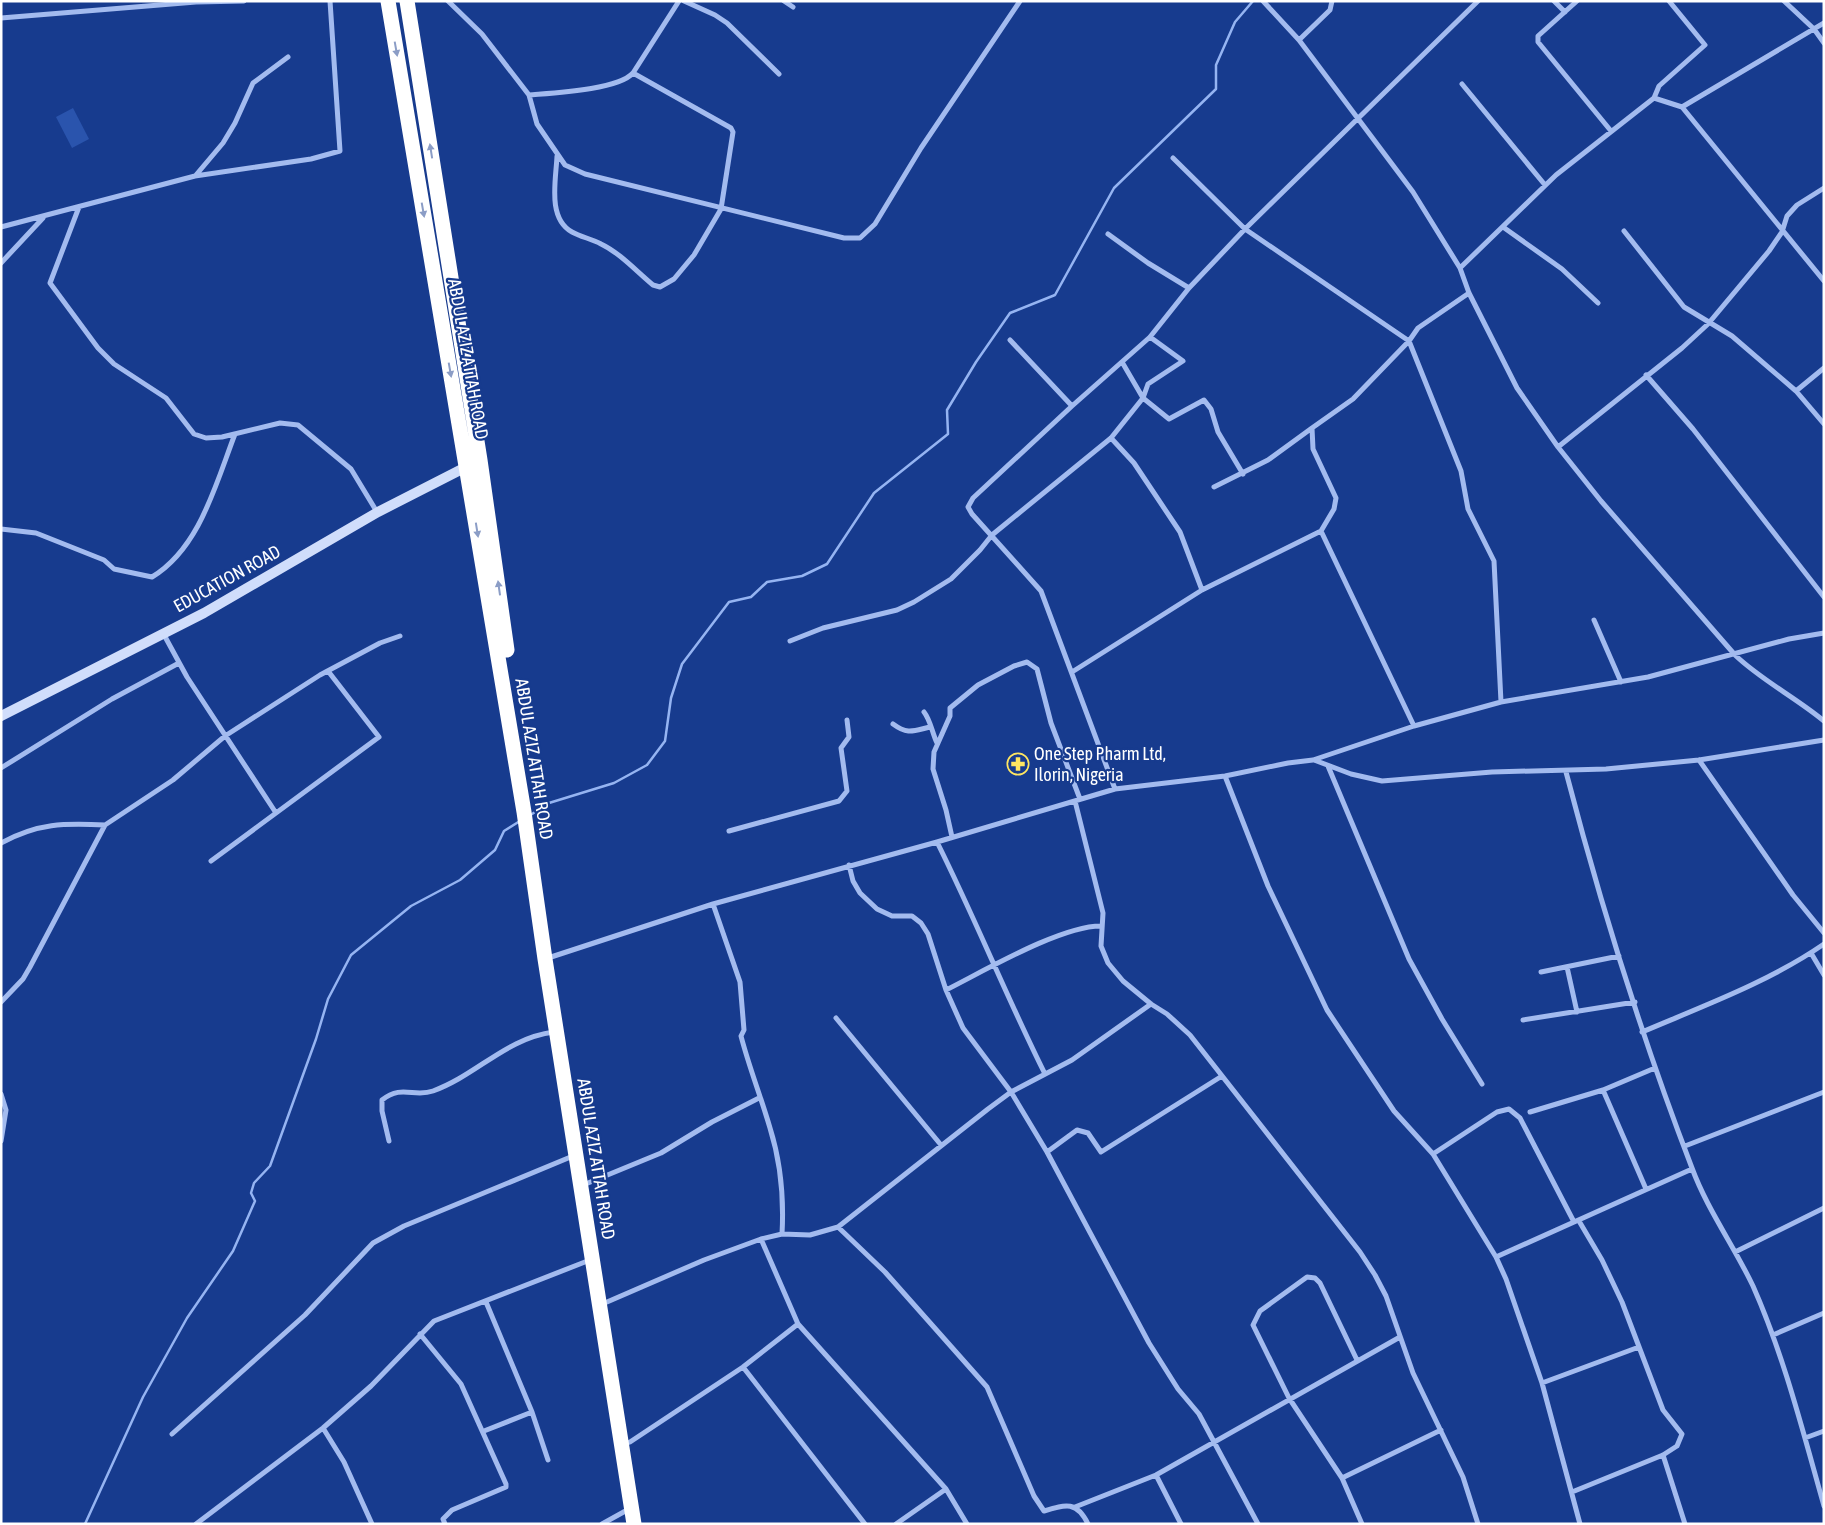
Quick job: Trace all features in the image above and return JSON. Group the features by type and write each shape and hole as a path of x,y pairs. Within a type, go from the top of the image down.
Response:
{"highway":[{"name":"ABDUL AZIZ ATTAH ROAD","path":"388,1 473,463"},
{"name":"ABDUL AZIZ ATTAH ROAD","path":"407,1 473,463 548,957 607,1302 626,1443 634,1524"},
{"name":"ABDUL AZIZ ATTAH ROAD","path":"548,957 556,1032 593,1259 626,1443 643,1524"}],"street":[{"path":"1,18 187,3 244,1"},
{"path":"1,227 196,176 311,159 340,151 330,1"},
{"path":"448,1 482,34 529,95 537,124 564,165 585,174 721,210 777,220 844,238 860,238 876,224 921,148 1020,1"},
{"path":"529,95 583,90 627,78 633,73 680,1"},
{"path":"684,1 715,15 727,23 778,74"},
{"path":"784,1 793,7"},
{"path":"1299,40 1330,10 1332,1"},
{"path":"1115,789 1041,591 968,507 973,498 1150,337 1189,288 1245,229 1478,1"},
{"path":"1554,1 1565,12"},
{"path":"1577,1 1538,36 1538,42 1611,131"},
{"path":"1460,268 1545,185 1654,98 1659,86 1705,44 1670,1"},
{"path":"1784,1 1814,29 1824,43"},
{"path":"1264,2 1299,40 1413,192 1460,268 1469,293 1517,388 1558,447 1601,501 1735,655 1751,670 1783,690 1824,721"},
{"path":"1682,107 1824,23"},
{"path":"196,176 223,143 235,123 253,83 288,57"},
{"path":"558,156 555,202 557,214 563,224 571,232 609,249 652,285 660,287 674,279 694,255 721,210 733,137 731,128 633,73"},
{"path":"1462,84 1545,185"},
{"path":"1654,98 1682,107 1824,282"},
{"path":"1173,158 1245,229 1409,342 1461,471 1468,509 1494,561 1501,702"},
{"path":"1558,447 1682,348 1708,324 1782,232 1787,216 1797,205 1824,188"},
{"path":"79,208 50,283 98,348 114,364 166,398 194,434 206,438 235,434 280,423 298,425 351,470 378,512"},
{"path":"1,263 44,216"},
{"path":"1503,227 1562,269 1598,303"},
{"path":"1624,231 1684,307 1708,324 1732,336 1796,391 1824,424"},
{"path":"1108,234 1148,263 1189,288"},
{"path":"1214,487 1268,460 1353,399 1409,342 1418,328 1469,293"},
{"path":"790,641 823,628 897,610 914,602 958,573 992,535 1110,438 1143,398 1148,384 1183,361 1150,337"},
{"path":"1010,340 1072,406"},
{"path":"1122,362 1143,398 1169,419 1204,400 1211,409 1218,432 1243,474"},
{"path":"1796,391 1824,368"},
{"path":"1646,375 1693,429 1824,596"},
{"path":"1072,672 1202,590 1321,531 1334,509 1336,498 1313,449 1312,428"},
{"path":"1,530 36,533 104,560 114,569 142,577 152,577 167,568 185,546 204,512 235,434"},
{"path":"1110,438 1134,463 1180,532 1202,590"},
{"name":"EDUCATION ROAD","path":"1,716 204,612 378,512 473,463"},
{"path":"1321,531 1414,726"},
{"path":"1594,620 1621,682"},
{"path":"162,633 225,736 276,813"},
{"path":"548,957 713,904 937,842 1115,789 1225,776 1288,763 1313,760 1414,726 1501,702 1621,682 1735,655 1789,639 1824,633"},
{"path":"1,1002 23,979 105,825 173,780 225,736 328,671 380,643 400,636"},
{"path":"952,837 933,769 934,752 946,725 950,708 956,701 969,694 978,684 1014,666 1027,662 1037,669 1051,723 1078,800 1103,914 1102,946 1108,962 1123,981 1190,1035 1360,1252 1386,1296 1413,1373 1463,1477 1478,1524"},
{"path":"1,768 112,699 179,663"},
{"path":"211,861 379,737 328,671"},
{"path":"924,712 937,743"},
{"path":"729,831 839,801 847,790 841,748 849,737 847,720"},
{"path":"893,724 903,731 910,732 930,727"},
{"path":"1313,760 1382,781 1492,772 1566,772 1699,760 1824,740"},
{"path":"1699,760 1793,895 1824,934"},
{"path":"1328,766 1409,959 1482,1084"},
{"path":"1566,772 1600,900 1635,1002 1642,1032 1692,1169 1735,1252 1773,1335 1824,1506"},
{"path":"1225,776 1268,886 1327,1010 1394,1111 1433,1154 1496,1257 1542,1382 1580,1524"},
{"path":"1,843 20,833 41,826 63,823 105,825"},
{"path":"937,842 972,913 994,966 1045,1074"},
{"path":"849,866 853,881 860,893 877,909 892,916 912,916 921,923 928,934 946,990 963,1028 1011,1092 1047,1152 1149,1343 1178,1389 1199,1414 1258,1524"},
{"path":"713,904 740,982 744,1030 741,1036 770,1128 780,1173 784,1199 782,1234"},
{"path":"946,990 1063,933 1091,926 1102,926"},
{"path":"1642,1032 1739,990 1811,953 1824,944"},
{"path":"1811,953 1824,975"},
{"path":"1541,972 1619,956"},
{"path":"1567,967 1577,1012"},
{"path":"1523,1020 1635,1002"},
{"path":"607,1302 704,1260 761,1239 782,1234 810,1235 838,1227 1011,1092 1072,1060 1151,1004"},
{"path":"836,1018 941,1145"},
{"path":"388,1141 382,1112 382,1100 389,1095 405,1090 422,1093 432,1092 522,1040 538,1034 556,1032"},
{"path":"1530,1112 1603,1090 1655,1068"},
{"path":"1047,1152 1077,1130 1088,1132 1102,1152 1112,1148 1141,1126 1174,1108 1222,1076"},
{"path":"1603,1090 1646,1189"},
{"path":"1685,1146 1824,1092"},
{"path":"1,1094 6,1110 1,1142"},
{"path":"588,1183 662,1153 712,1122 759,1098"},
{"path":"1433,1154 1497,1112 1509,1109 1520,1118 1577,1222 1602,1260 1639,1347 1663,1410 1682,1434 1677,1446 1663,1455 1572,1492"},
{"path":"172,1434 305,1315 373,1243 404,1226 576,1154"},
{"path":"1496,1257 1692,1169"},
{"path":"1735,1252 1824,1208"},
{"path":"838,1227 885,1272 987,1387 1034,1496 1044,1511 1060,1506 1074,1507 1156,1475 1289,1398 1400,1337"},
{"path":"761,1239 798,1324 946,1488 967,1524"},
{"path":"196,1524 323,1428 371,1386 434,1321 450,1313 486,1302 593,1259"},
{"path":"1357,1360 1320,1283 1315,1278 1307,1277 1260,1311 1253,1325 1289,1398 1342,1478 1362,1524"},
{"path":"486,1302 532,1412 548,1460"},
{"path":"1773,1335 1824,1313"},
{"path":"626,1443 743,1367 798,1324"},
{"path":"420,1334 461,1384 484,1431 506,1487 452,1510 443,1519 445,1524"},
{"path":"1542,1382 1639,1347"},
{"path":"743,1367 865,1524"},
{"path":"484,1431 532,1412"},
{"path":"323,1428 344,1462 372,1524"},
{"path":"1342,1478 1441,1430"},
{"path":"1805,1438 1824,1431"},
{"path":"1663,1455 1685,1524"},
{"path":"1156,1475 1181,1524"},
{"path":"896,1524 946,1488"},
{"path":"602,1524 632,1507"},
{"path":"1074,1507 1082,1512 1088,1524"}],"shaded area":[{"path":"73,108 89,139 72,148 56,117"}],"waterway":[{"path":"529,816 549,803 614,783 647,765 665,741 671,698 682,664 729,602 751,597 767,582 802,576 827,564 874,493 948,434 947,410 976,362 1010,313 1055,295 1114,188 1216,89 1216,65 1235,22 1253,1"},
{"path":"85,1524 143,1397 187,1318 233,1251 255,1201 251,1193 254,1183 270,1166 316,1039 328,999 351,955 411,906 460,880 495,850 504,831 520,821"}],"place":[{"name":"One Step Pharm Ltd, Ilorin, Nigeria","path":"1018,764"}]}
